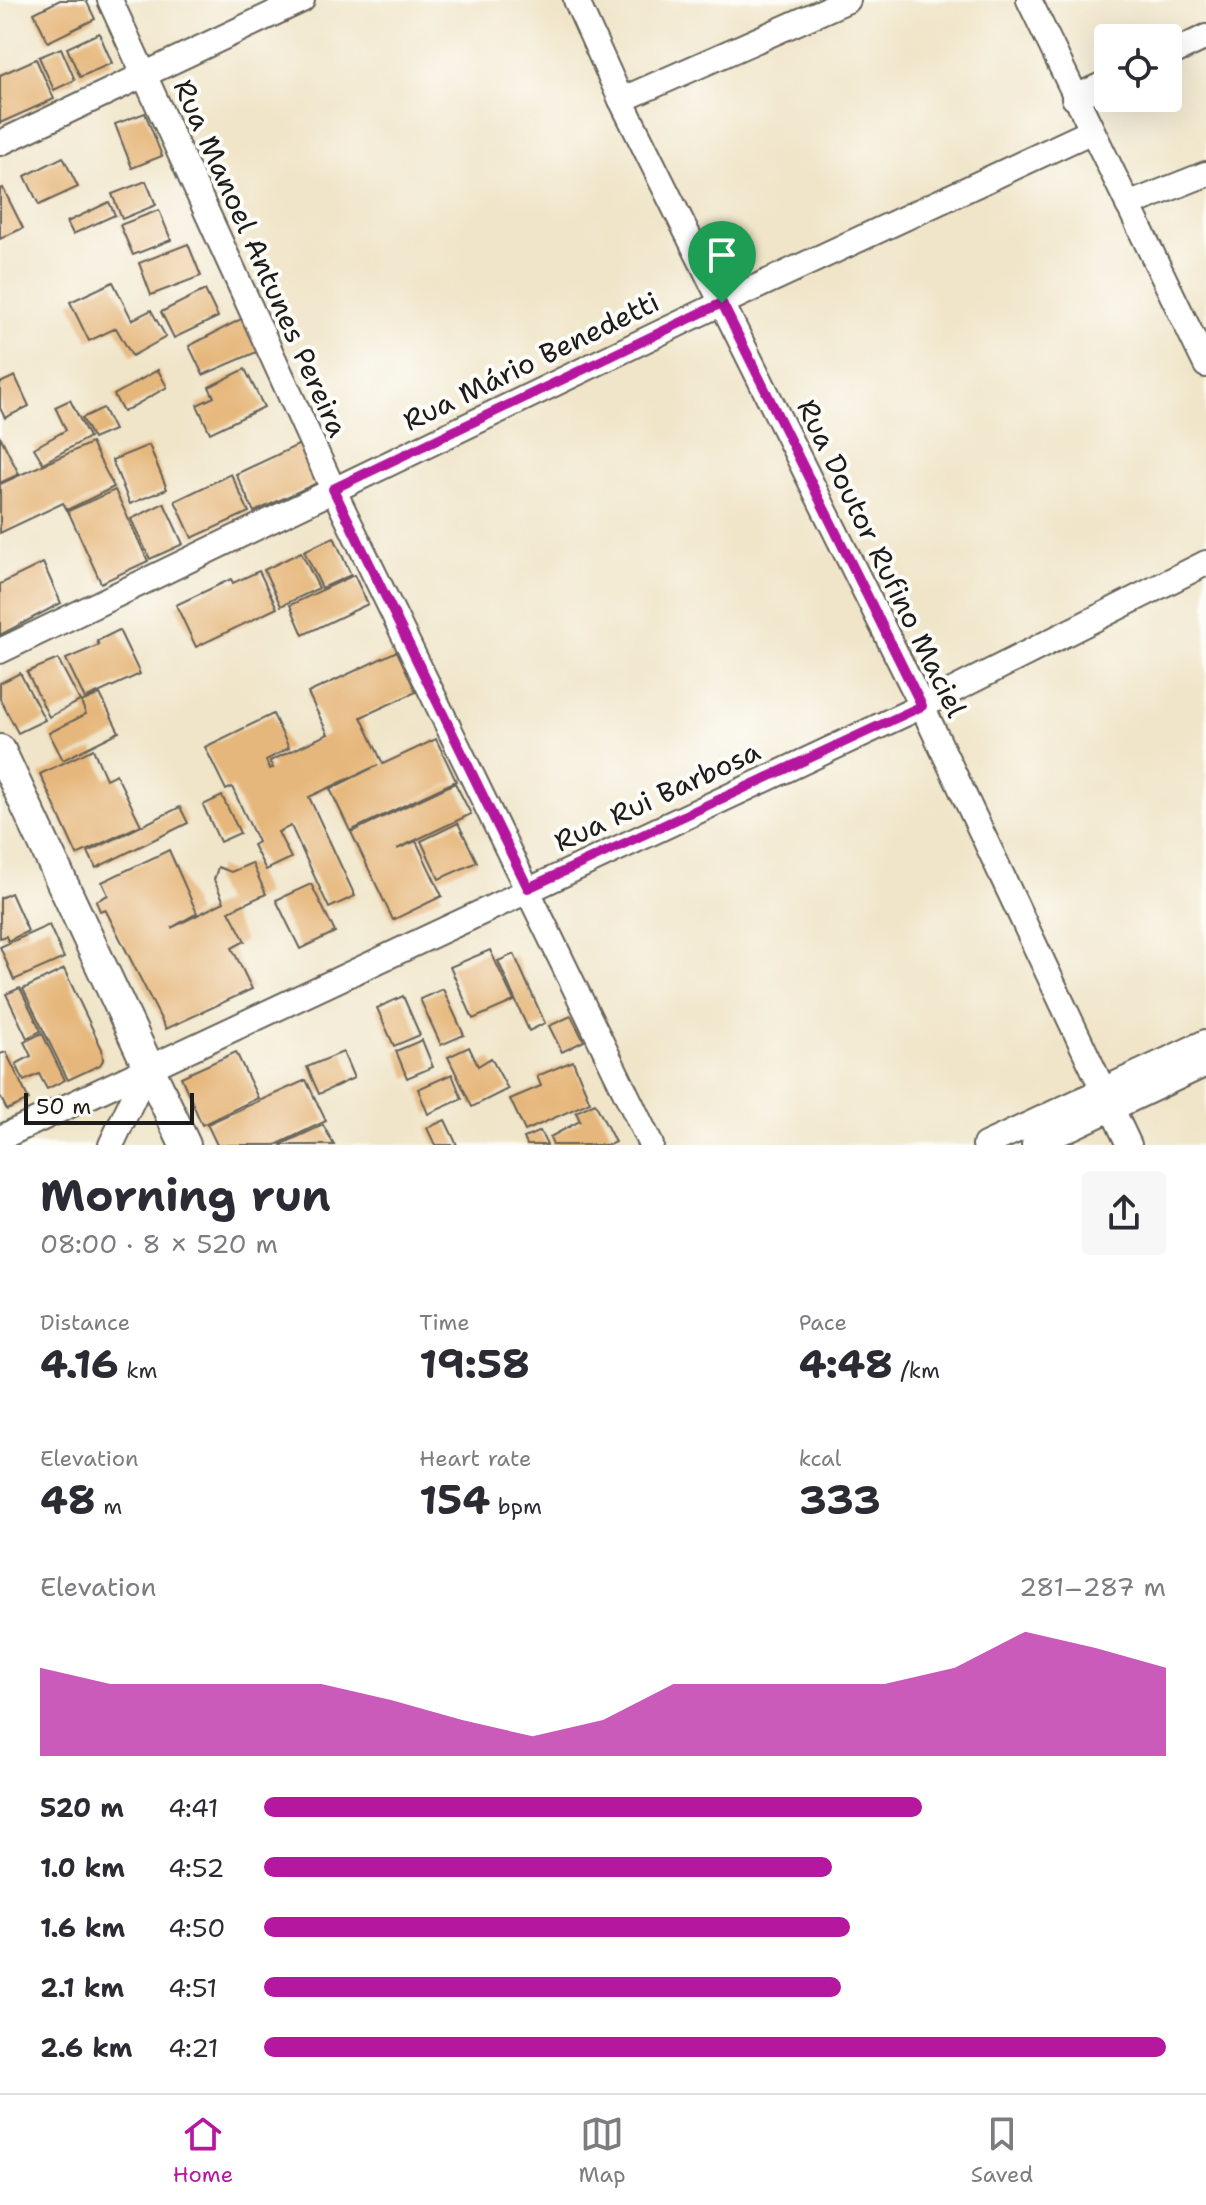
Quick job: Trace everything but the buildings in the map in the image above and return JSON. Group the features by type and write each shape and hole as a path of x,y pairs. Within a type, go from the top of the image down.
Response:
{"main road":[{"path":"0,750 185,1145"}],"street":[{"name":"Rua Manoel Antunes Pereira","path":"110,0 333,489 651,1145"},
{"path":"0,143 302,0"},
{"name":"Rua Doutor Rufino Maciel","path":"576,0 621,100 922,706 1129,1145"},
{"path":"621,100 848,0"},
{"path":"1032,1 1074,98 1206,365"},
{"path":"1182,48 1206,37"},
{"path":"1074,98 1094,89"},
{"name":"Rua Mário Benedetti","path":"0,651 722,303 1092,131"},
{"path":"1128,205 1206,174"},
{"name":"Rua Rui Barbosa","path":"0,1138 922,706 1206,563"},
{"path":"1034,1145 1206,1042"},
{"path":"985,1145 1206,1064"},
{"path":"111,1145 148,1067"}],"route":[{"path":"722,303 922,706 528,888 333,489 722,303"}]}
